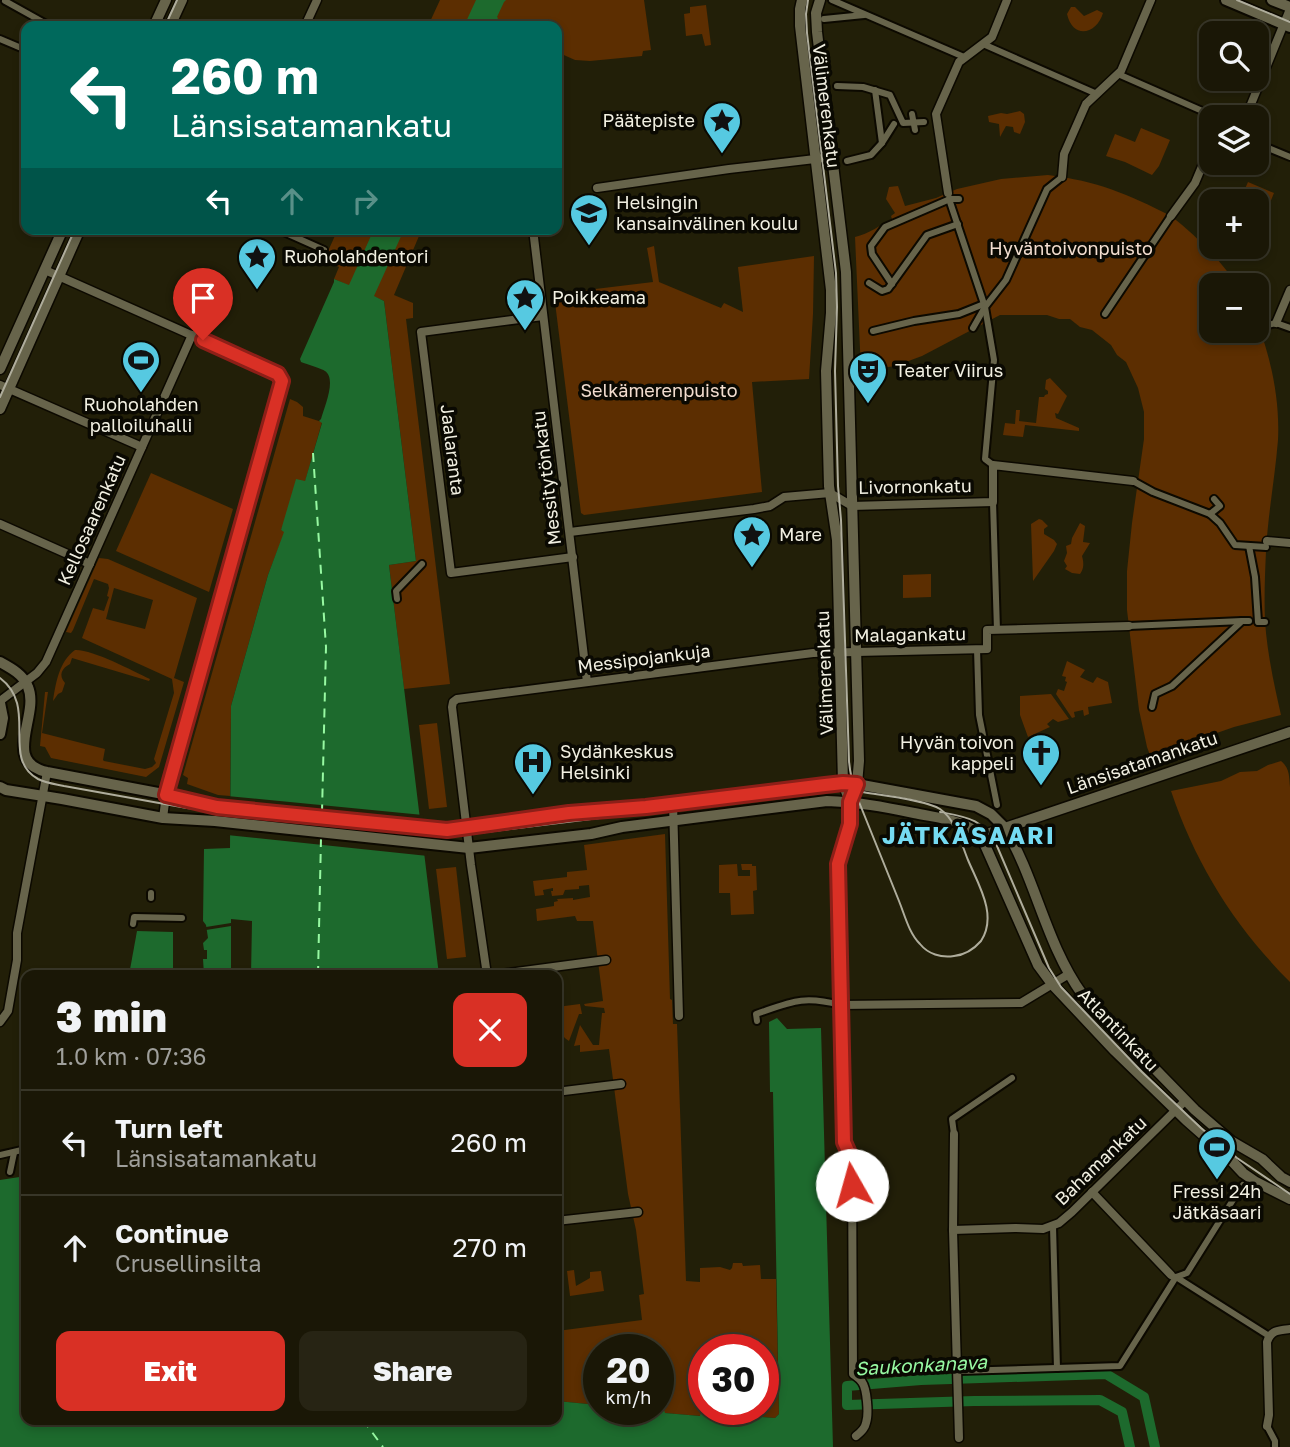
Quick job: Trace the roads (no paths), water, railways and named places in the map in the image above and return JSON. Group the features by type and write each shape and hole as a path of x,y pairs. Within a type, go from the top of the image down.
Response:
{"main road":[{"path":"1226,0 1287,26"},
{"path":"1272,0 1290,8"},
{"path":"0,662 26,682 30,693 24,742 25,756 33,766 47,772 217,807 447,830 588,811 673,804 843,783 976,806 991,814 1005,828"},
{"path":"0,702 3,718 0,734"},
{"path":"0,787 163,818 469,848 827,801 850,802 957,822 981,836"}],"street":[{"path":"156,21 166,0"},
{"path":"172,21 182,0"},
{"path":"307,21 317,0"},
{"name":"Välimerenkatu","path":"802,0 800,26 831,290 826,371 830,493 836,529 843,783 850,802"},
{"name":"Välimerenkatu","path":"820,0 817,32 849,305 859,761 857,784 850,802"},
{"path":"832,0 964,57"},
{"path":"993,466 985,459 994,360 985,306 949,196 936,114 959,62 992,37 1007,0"},
{"path":"973,328 985,306 1006,280 1047,189 1062,177 1064,154 1086,104 1121,71 1151,0"},
{"path":"5,1 41,21"},
{"path":"1251,105 1287,26 1290,8"},
{"path":"824,19 866,15"},
{"path":"0,39 21,48"},
{"path":"982,44 1097,94"},
{"path":"1118,74 1199,110"},
{"path":"837,86 888,91 903,123 914,126 924,122"},
{"path":"875,90 882,143"},
{"path":"869,109 877,106"},
{"path":"912,114 914,126"},
{"path":"847,161 871,157 894,124"},
{"path":"1269,148 1290,157"},
{"path":"597,188 832,158"},
{"path":"1105,314 1199,174"},
{"path":"892,284 872,254 871,246 885,227 949,196 960,199"},
{"path":"869,283 882,291 888,289 927,235 958,225"},
{"path":"0,369 60,235"},
{"path":"0,409 5,387 77,235"},
{"path":"290,235 324,250"},
{"name":"Messitytönkatu","path":"534,235 587,682"},
{"path":"45,270 278,374 282,381 166,795 163,818"},
{"path":"1276,323 1290,290"},
{"path":"873,331 959,314 985,306"},
{"name":"Jaalaranta","path":"543,316 421,332 427,384 452,573 573,557"},
{"path":"1269,325 1276,323 1290,328"},
{"name":"Kellosaarenkatu","path":"0,702 43,668 192,335"},
{"path":"5,387 142,447"},
{"name":"Livornonkatu","path":"830,493 852,506 993,502 993,466 1133,481"},
{"path":"1133,481 1153,492 1210,514 1220,523 1235,545 1290,543"},
{"path":"570,532 754,509 770,506 784,497 830,493"},
{"path":"1210,514 1220,506 1214,499"},
{"path":"993,502 997,630 1246,621 1172,686 1155,694 1152,707"},
{"path":"0,524 90,564"},
{"path":"1249,546 1255,577 1258,622 1265,622"},
{"path":"397,599 397,591 423,563"},
{"name":"Malagankatu","path":"840,652 987,649 987,630 997,630"},
{"path":"977,649 979,715 996,804"},
{"name":"Messipojankuja","path":"466,827 452,707 453,702 460,698 813,653 840,652"},
{"name":"Länsisatamankatu","path":"981,836 1290,732"},
{"path":"0,1022 8,1011 17,960 17,933 47,772"},
{"path":"850,802 850,824 838,864 844,1142 852,1160 853,1374 863,1383 867,1413 867,1422 862,1432 856,1436"},
{"path":"673,804 679,1016"},
{"path":"466,827 486,970"},
{"name":"Atlantinkatu","path":"1005,828 1069,974 1082,994 1243,1173 1290,1199"},
{"name":"Atlantinkatu","path":"981,836 1038,965 1052,984 1115,1051 1181,1105 1231,1141 1262,1159 1290,1182"},
{"path":"133,924 134,917 182,918"},
{"path":"531,970 606,960"},
{"path":"748,1014 757,1018 797,1000 820,1000 840,1005 1021,1003 1069,974"},
{"path":"959,1438 952,1119 1012,1078"},
{"path":"562,1091 621,1084"},
{"name":"Bahamankatu","path":"953,1230 1053,1227 1181,1105"},
{"path":"0,1156 21,1151"},
{"path":"10,1172 14,1153"},
{"path":"958,1372 1120,1366 1174,1276 1187,1273 1244,1185"},
{"path":"1092,1192 1174,1276 1269,1336"},
{"path":"562,1221 638,1212"},
{"path":"1053,1227 1058,1368"},
{"path":"1275,1447 1275,1441 1266,1426 1269,1415 1268,1342 1273,1332 1290,1329"}],"waterway":[{"name":"Saukonkanava","path":"1130,1447 1122,1412 1100,1400 847,1405 847,1386 921,1380 1106,1374 1144,1397 1155,1447"}],"tram line":[{"path":"167,21 177,0"},
{"path":"0,678 11,690 17,703 22,758 27,770 38,779 187,808 454,836 834,789 852,790 855,791 903,798 925,803 940,809 950,819 985,900 988,921 986,931 975,947 961,954 944,956 927,950 916,940 857,797 856,793 854,788 850,770 838,486 836,273 807,33 808,0"},
{"path":"1237,0 1290,22"},
{"path":"0,397 72,235"},
{"path":"940,812 974,821 992,837 1049,968 1061,987 1142,1072 1201,1128 1237,1158 1290,1194"}],"place":[{"name":"Päätepiste","path":"722,155"},
{"name":"Helsingin kansainvälinen koulu","path":"589,247"},
{"name":"Ruoholahdentori","path":"257,291"},
{"name":"Poikkeama","path":"525,332"},
{"name":"Ruoholahden palloiluhalli","path":"141,394"},
{"name":"Teater Viirus","path":"868,405"},
{"name":"Mare","path":"752,569"},
{"name":"Hyvän toivon kappeli","path":"1041,787"},
{"name":"Sydänkeskus Helsinki","path":"533,796"},
{"name":"Fressi 24h Jätkäsaari","path":"1217,1181"}],"district":[{"name":"JÄTKÄSAARI","path":"969,836"}],"park label":[{"name":"Hyväntoivonpuisto","path":"1071,249"},
{"name":"Selkämerenpuisto","path":"659,391"}]}
